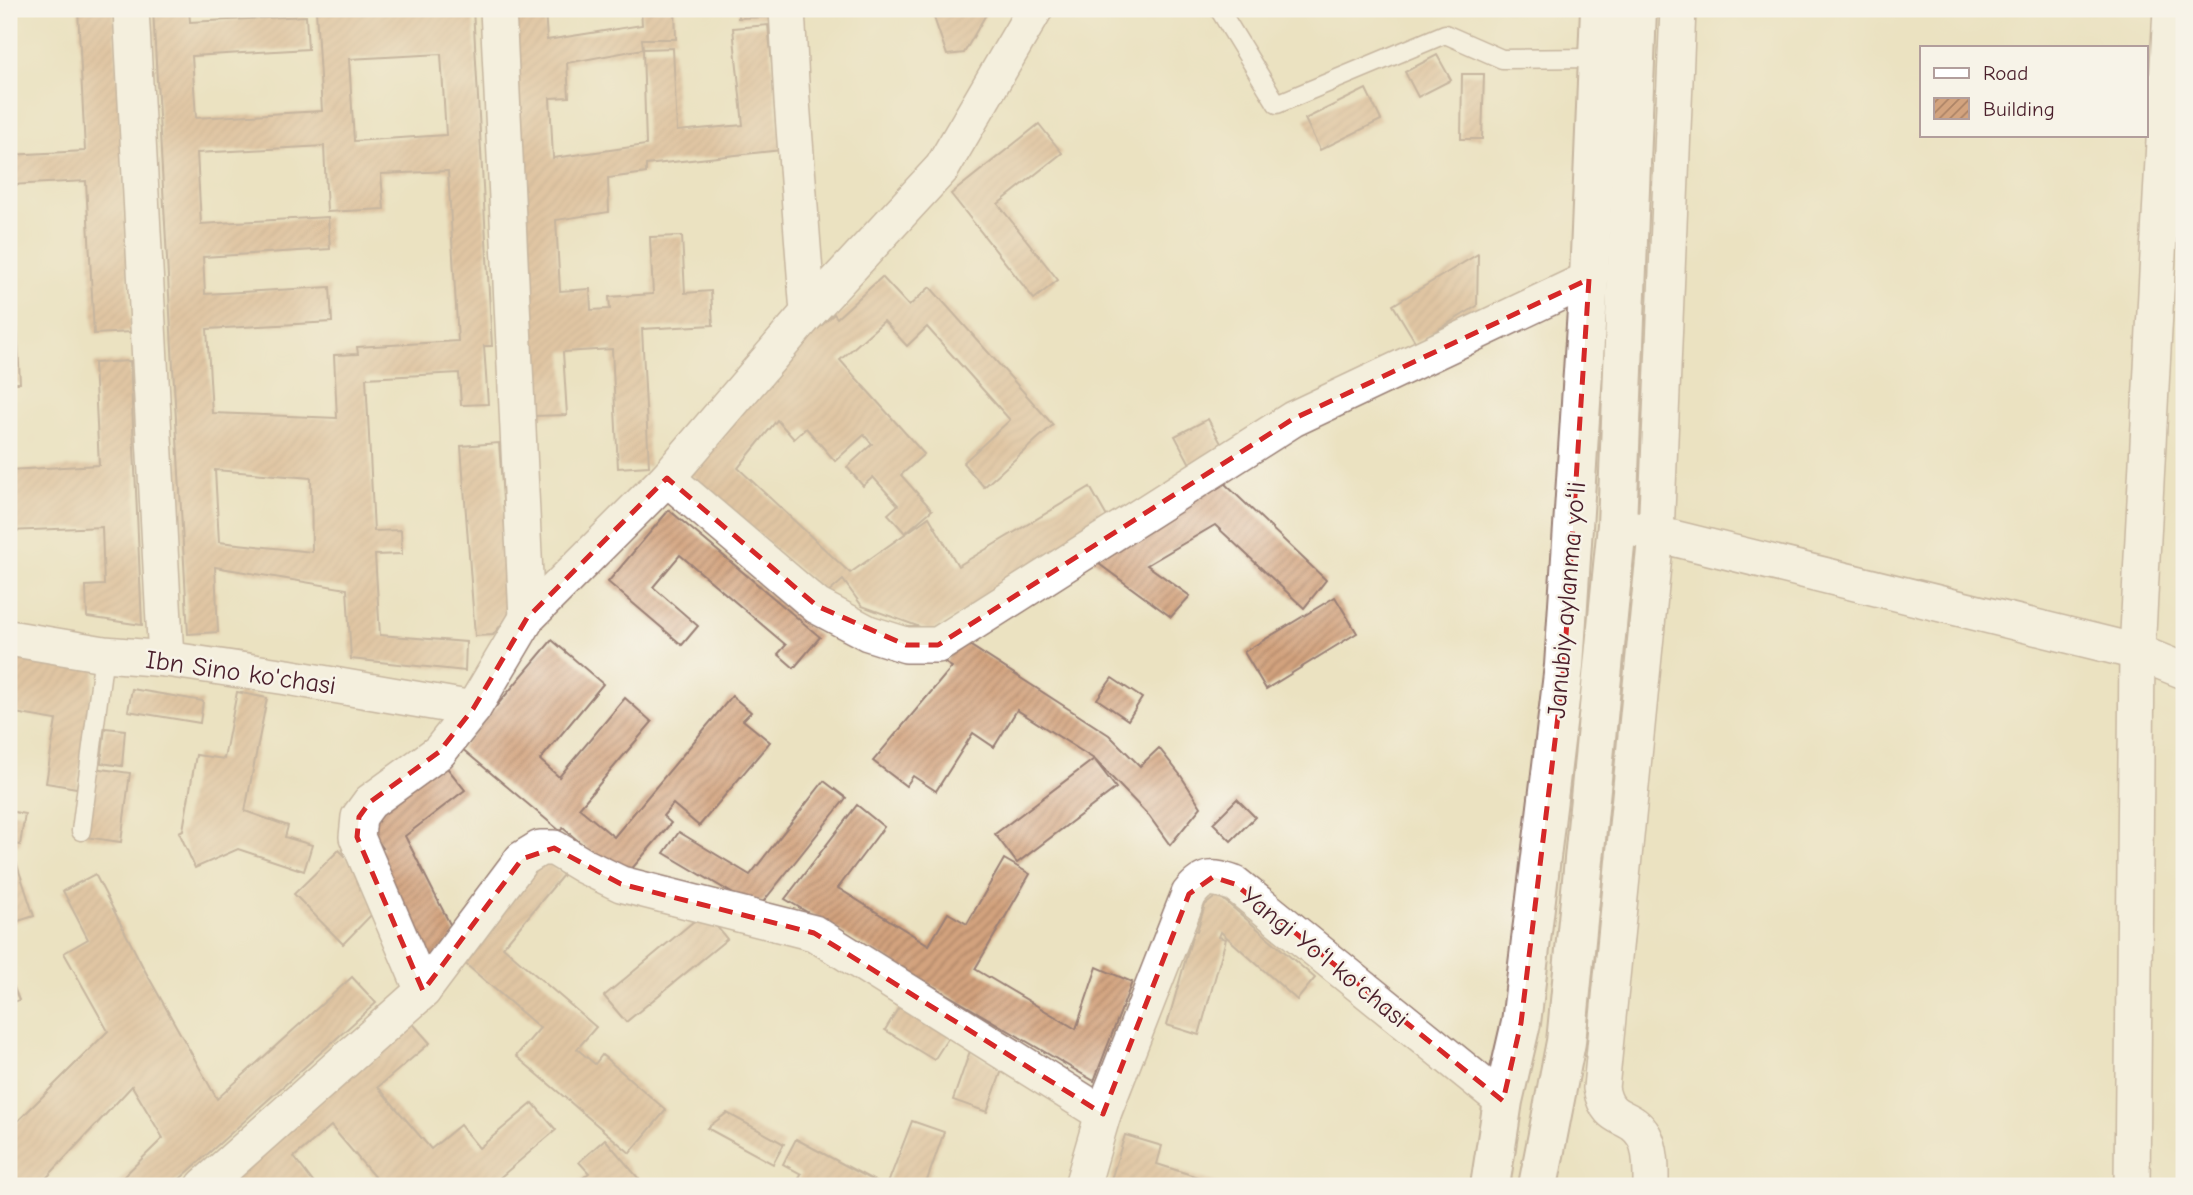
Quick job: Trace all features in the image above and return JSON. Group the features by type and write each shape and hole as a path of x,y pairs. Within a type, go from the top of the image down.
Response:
{"highway":[{"name":"Janubiy aylanma yoʻli","path":"1490,1186 1503,1101 1521,1023 1564,666 1589,279 1600,9"},
{"name":"Janubiy aylanma yoʻli","path":"1538,1186 1566,1042 1617,525 1637,9"}],"street":[{"path":"131,9 166,659"},
{"path":"498,9 527,618"},
{"path":"787,9 808,313"},
{"path":"423,991 357,836 359,817 369,802 439,752 473,709 527,618 667,478 808,313 942,168 1035,9"},
{"path":"1651,1186 1651,1163 1645,1137 1633,1124 1610,1111 1604,1103 1601,1088 1657,535 1678,9"},
{"path":"2132,1186 2137,652 2171,9"},
{"path":"667,478 817,606 868,633 906,646 938,645 1293,419 1589,279"},
{"path":"1617,525 2137,652 2184,671"},
{"name":"Ibn Sino ko'chasi","path":"9,638 104,654 166,659 473,709"},
{"path":"204,1186 423,991 522,859 540,848 554,848 621,884 814,933 1103,1114"},
{"name":"Yangi Yoʻl koʻchasi","path":"1082,1186 1103,1114 1189,894 1198,883 1213,877 1235,884 1503,1101"}],"lane":[{"path":"1219,9 1278,104 1445,34 1502,59 1598,58"},
{"path":"81,831 104,654"}],"highlighted area":[{"path":"1589,279 1564,666 1521,1023 1503,1101 1235,884 1213,877 1189,894 1103,1114 814,933 621,884 554,848 522,859 423,991 357,837 359,817 370,802 439,752 473,709 527,618 667,478 817,606 906,645 938,645 1293,419"}],"building":[{"path":"78,9 114,9 131,332 94,334 86,181 9,185 9,155 85,151"},
{"path":"153,9 189,9 190,22 306,16 308,49 192,56 196,118 322,111 316,10 473,9 492,346 484,346 488,404 461,405 459,373 366,378 374,531 401,530 402,554 375,555 380,635 466,642 465,671 351,659 347,589 215,567 218,632 188,634","holes":["441,54 446,135 354,141 349,59","324,146 327,212 384,209 381,174 448,171 458,341 357,347 358,354 334,355 337,418 212,413 207,329 332,322 330,287 205,294 203,257 330,249 328,217 201,224 197,153","215,470 311,478 312,552 219,542"]},
{"path":"509,9 545,9 547,40 642,25 641,9 675,9 676,39 642,39 643,49 673,48 677,131 743,125 733,28 768,25 781,150 646,165 646,173 608,178 609,212 556,220 560,291 590,289 591,310 610,309 609,297 653,294 650,237 682,236 685,293 711,291 713,325 642,329 649,466 618,468 612,349 563,352 567,415 531,416","holes":["643,49 646,145 553,158 550,98 569,97 567,63"]},
{"path":"738,9 771,9 771,17 738,18"},
{"path":"931,9 989,9 964,53 947,55"},
{"path":"1437,55 1451,80 1418,97 1405,72"},
{"path":"1462,74 1484,74 1482,139 1461,139"},
{"path":"1366,89 1381,120 1320,150 1305,119"},
{"path":"1039,124 1062,153 998,204 1058,280 1034,299 951,194"},
{"path":"1478,254 1477,306 1416,343 1393,305"},
{"path":"882,277 909,306 930,287 1053,425 984,487 963,463 1010,420 927,327 907,346 884,321 840,360 924,454 901,475 932,510 905,533 888,514 898,505 873,477 863,486 847,467 872,444 864,435 835,461 806,428 794,439 777,420 738,468 850,573 929,517 958,566 1090,487 1111,524 931,631 862,606 843,580 827,594 687,472 791,353 834,314 837,318"},
{"path":"15,289 20,383 9,383 9,290"},
{"path":"130,361 142,625 87,617 86,586 104,585 102,527 9,531 9,470 99,465 94,363"},
{"path":"1208,419 1224,449 1191,466 1175,436"},
{"path":"499,443 511,613 493,635 475,636 461,446"},
{"path":"1223,482 1326,580 1304,608 1215,525 1147,565 1190,596 1171,617 1091,558"},
{"path":"669,510 820,637 794,668 778,654 786,645 680,555 653,587 698,626 682,645 608,582"},
{"path":"1335,597 1357,633 1266,689 1244,652"},
{"path":"960,639 1109,735 1140,766 1159,748 1201,807 1170,845 1149,816 1094,759 1017,710 994,747 973,733 936,791 913,776 906,786 873,761 952,667 945,663"},
{"path":"552,640 603,684 540,760 559,777 625,698 652,722 579,808 614,837 732,696 751,712 743,720 770,742 699,826 673,804 663,816 671,823 623,879 563,828 560,831 461,748"},
{"path":"9,651 97,664 77,788 46,783 56,720 9,712"},
{"path":"1112,678 1142,698 1128,720 1097,699"},
{"path":"132,689 203,701 200,723 128,711"},
{"path":"237,692 267,698 245,811 288,826 285,837 312,845 304,871 238,849 195,868 179,832 183,830 196,755 224,759"},
{"path":"105,728 125,730 122,766 101,763"},
{"path":"440,759 465,790 405,836 456,936 429,964 372,853 383,848 363,821"},
{"path":"1094,759 1116,788 1017,863 995,834"},
{"path":"94,768 130,773 121,842 85,837"},
{"path":"824,781 846,798 763,902 742,899 664,853 679,832 750,875"},
{"path":"1237,799 1255,817 1231,841 1213,823"},
{"path":"857,805 884,827 838,888 929,945 948,913 967,924 1004,859 1030,874 975,969 1076,1029 1097,967 1132,982 1094,1081 785,899"},
{"path":"9,811 25,814 20,845 9,843"},
{"path":"339,850 359,870 375,911 343,944 294,894"},
{"path":"538,854 563,875 503,947 596,1027 577,1049 595,1064 602,1055 666,1110 630,1153 516,1056 540,1028 454,954"},
{"path":"15,859 34,916 9,924 9,861"},
{"path":"95,874 144,969 217,1099 352,977 376,1003 172,1186 114,1186 163,1138 132,1086 39,1186 9,1186 9,1130 108,1031 64,953 88,939 63,891"},
{"path":"1218,895 1315,978 1297,1000 1221,932 1219,937 1226,939 1199,1035 1167,1025 1194,930 1197,931 1205,905"},
{"path":"705,912 727,939 626,1022 604,996"},
{"path":"9,976 19,1000 9,1004"},
{"path":"902,1002 952,1032 934,1060 885,1030"},
{"path":"407,1017 430,1043 378,1087 431,1149 460,1125 479,1148 533,1103 556,1130 490,1186 382,1186 331,1126 294,1157 316,1186 222,1186"},
{"path":"970,1051 1002,1070 987,1112 953,1100"},
{"path":"727,1113 784,1144 773,1164 707,1128"},
{"path":"912,1121 944,1132 925,1186 887,1186"},
{"path":"1125,1135 1162,1146 1157,1164 1226,1186 1109,1186"},
{"path":"605,1139 639,1179 631,1186 573,1186 589,1173 579,1162"},
{"path":"796,1139 884,1186 796,1186 801,1174 783,1164"}]}
